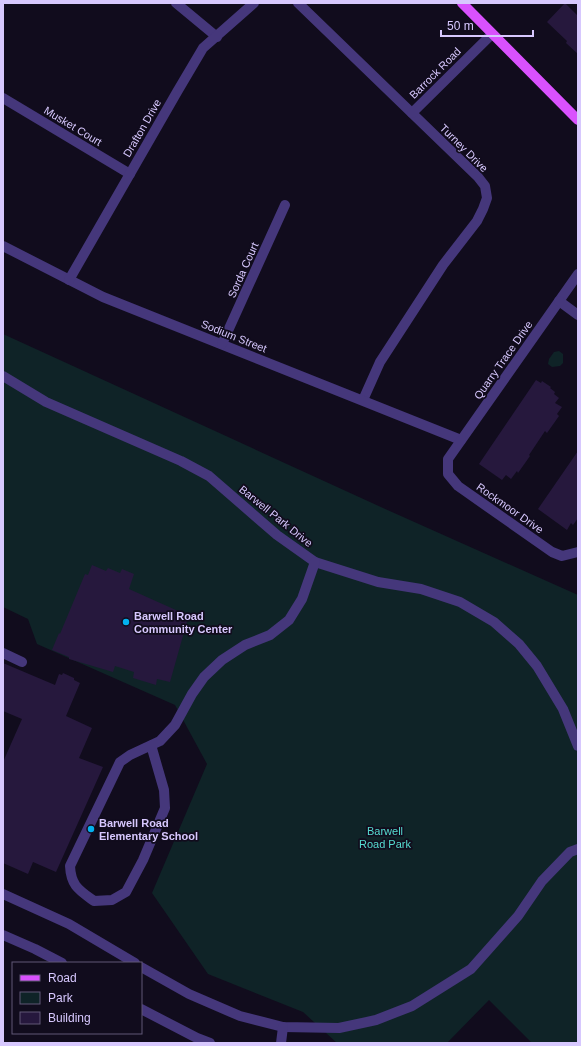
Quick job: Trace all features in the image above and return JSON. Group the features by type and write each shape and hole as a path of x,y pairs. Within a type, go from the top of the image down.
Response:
{"main road":[{"path":"462,3 578,120"}],"street":[{"path":"176,3 217,37"},
{"name":"Drafton Drive","path":"69,280 203,48 254,3"},
{"name":"Turney Drive","path":"298,3 478,177 485,186 487,198 477,222 442,265 380,362 363,400"},
{"name":"Barrock Road","path":"412,113 492,34"},
{"name":"Musket Court","path":"3,98 130,174"},
{"name":"Sorda Court","path":"222,344 285,205"},
{"name":"Sodium Street","path":"3,246 103,297 461,440"},
{"name":"Quarry Trace Drive","path":"448,459 578,274"},
{"path":"559,301 578,315"},
{"name":"Barwell Park Drive","path":"3,376 46,402 181,461 209,476 277,535 315,562 378,582 421,589 460,602 494,622 519,644 537,666 563,709 578,746"},
{"name":"Rockmoor Drive","path":"448,459 448,474 458,486 552,552 562,556 578,552"},
{"path":"151,745 164,790 165,808 143,860 126,892 112,900 94,901 78,889 71,877 70,866 120,762 130,755 151,745 160,741 175,725 192,694 204,677 222,660 245,645 270,635 289,620 302,599 315,562"},
{"path":"3,653 22,662"},
{"path":"142,968 189,994 240,1016 283,1027 339,1028 376,1020 412,1006 471,969 518,916 542,881 570,852 578,849"},
{"path":"3,894 69,924 133,962"},
{"path":"3,935 60,962"},
{"path":"142,1010 197,1038 210,1043"},
{"path":"281,1043 283,1027"}],"green space":[{"name":"Barwell Road Park","path":"3,334 383,508 578,595 578,1043 532,1043 489,1000 447,1043 337,1043 303,1012 208,974 152,893 207,764 175,705 37,644 28,619 3,607"},
{"path":"559,351 563,354 563,363 560,366 552,367 548,364 549,359 554,352"}],"building":[{"path":"565,3 578,16 578,54 547,22"},
{"path":"536,380 541,383 542,381 551,387 550,388 555,392 554,394 559,398 555,403 562,407 557,414 559,416 547,433 545,431 518,473 517,471 511,479 506,475 502,480 479,464"},
{"path":"578,451 578,518 573,525 571,523 567,530 538,509"},
{"name":"Barwell Road Community Center","path":"92,565 106,571 108,568 120,573 122,569 134,574 129,589 187,615 186,617 188,618 170,682 157,679 156,685 133,678 134,672 115,666 113,672 69,659 69,657 52,650 85,574 88,575"},
{"path":"3,663 55,685 59,674 62,675 63,673 74,678 74,680 80,683 66,716 92,728 79,758 103,767 56,872 33,862 28,874 3,863 3,762 22,719 3,711"}],"place":[{"name":"Barwell Road Community Center","path":"126,622"},
{"name":"Barwell Road Elementary School","path":"91,829"}]}
